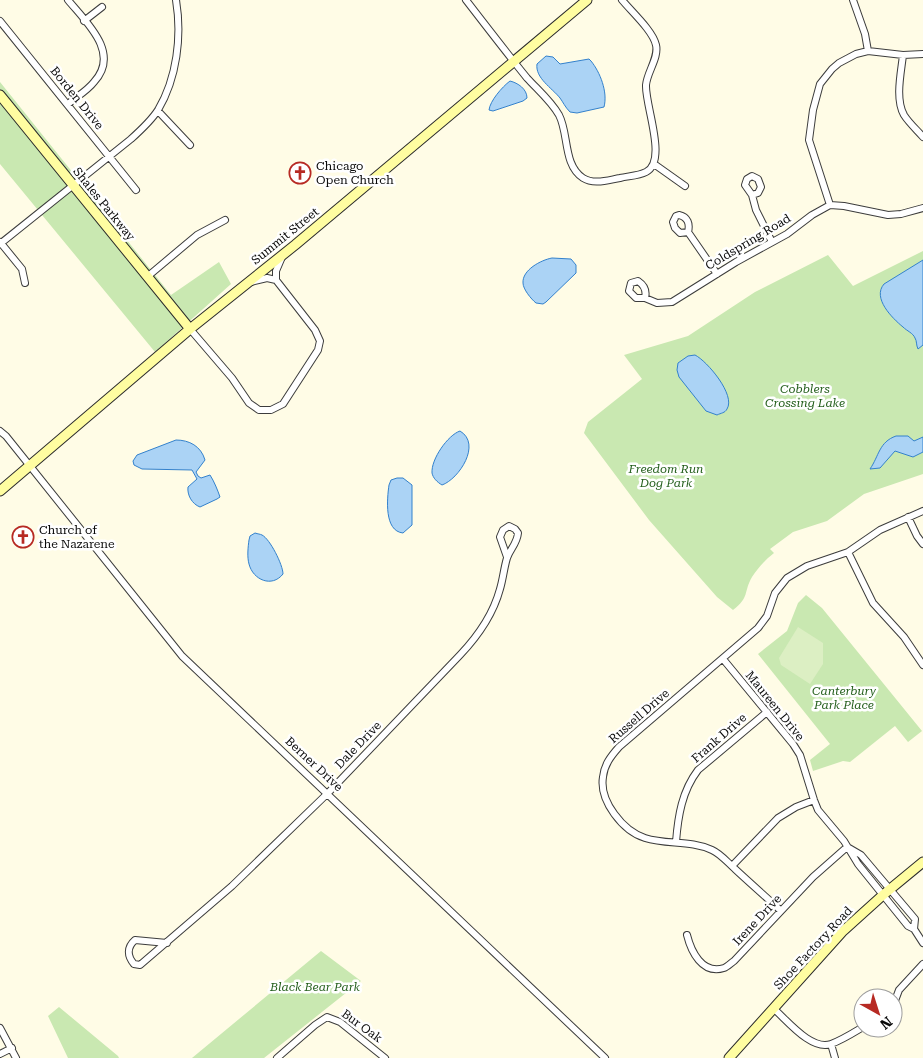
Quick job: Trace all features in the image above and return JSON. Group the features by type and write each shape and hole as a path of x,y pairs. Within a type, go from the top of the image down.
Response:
{"main road":[{"name":"Summit Street","path":"0,491 190,329 295,245 587,0"},
{"name":"Shales Parkway","path":"0,95 190,329"},
{"name":"Shoe Factory Road","path":"729,1058 842,932 923,862"}],"street":[{"path":"68,0 100,42 104,63 100,74 93,83 68,104"},
{"path":"25,283 22,269 0,243 141,130 158,111 176,62 178,34 176,0"},
{"path":"466,0 514,61 556,109 562,120 572,166 586,180 600,182 647,172 654,164 656,154 656,143 646,94 646,83 656,53 656,46 653,37 622,0"},
{"path":"853,0 865,34 868,51"},
{"path":"84,21 102,6"},
{"name":"Borden Drive","path":"0,21 136,190"},
{"path":"923,54 903,55 868,51 847,58 832,69 820,84 812,110 810,126 810,146 830,205 888,215 901,214 923,208"},
{"path":"903,55 900,93 902,110 923,137"},
{"path":"158,111 190,145"},
{"path":"654,164 685,186"},
{"path":"752,196 756,210 772,242"},
{"name":"Coldspring Road","path":"645,298 657,303 672,302 787,234 830,205"},
{"path":"147,277 197,235 225,220"},
{"path":"688,232 717,274"},
{"path":"190,329 232,378 248,403 259,410 271,410 283,404 318,350 320,341 316,330 276,280 276,271 279,264 295,245"},
{"path":"243,286 267,278 276,280"},
{"name":"Berner Drive","path":"0,431 6,436 182,656 605,1058"},
{"name":"Russell Drive","path":"780,910 714,851 699,844 644,838 622,823 609,806 605,796 602,785 605,768 611,756 619,747 758,628 767,616 775,593 787,578 807,566 848,552 880,530 923,511"},
{"path":"908,517 923,544"},
{"path":"848,552 873,603 904,637 923,665"},
{"name":"Dale Drive","path":"167,943 135,940 130,944 130,958 134,964 140,965 167,943 232,886 328,793 476,638 491,614 500,588 507,557"},
{"name":"Maureen Drive","path":"723,659 800,755 818,810 848,847 858,864 886,892 908,926 914,929 923,942"},
{"name":"Frank Drive","path":"676,842 684,795 698,770 767,712"},
{"path":"732,866 778,818 787,811 814,800"},
{"name":"Irene Drive","path":"687,935 691,949 701,964 712,968 724,968 734,962 780,910 813,877 848,847"},
{"path":"901,988 923,964"},
{"path":"773,1008 808,1040 818,1044 831,1044 853,1032"},
{"name":"Bur Oak","path":"277,1058 327,1017 340,1022 385,1058"},
{"path":"0,1028 16,1058"},
{"path":"831,1044 835,1058"},
{"path":"0,1054 12,1048"}],"green space":[{"path":"0,82 171,295 219,262 231,284 155,352 0,164"},
{"name":"Cobblers Crossing Lake","path":"923,251 923,474 864,494 827,521 793,532 770,549 774,553 754,574 742,602 733,610 717,597 649,520 584,433 588,422 642,379 624,355 688,336 755,292 828,255 853,286"},
{"name":"Canterbury Park Place","path":"806,595 822,608 922,731 908,742 895,726 850,762 843,761 813,771 810,760 830,744 758,654 787,631 798,603"},
{"path":"798,627 823,643 823,664 810,684 781,665 779,658"},
{"name":"Black Bear Park","path":"321,951 361,981 264,1058 192,1058"},
{"path":"59,1007 119,1058 68,1058 48,1016"}],"water":[{"path":"546,56 553,57 560,64 589,59 602,82 605,95 604,107 577,113 570,112 539,74 537,64"},
{"path":"510,81 522,87 527,98 493,111 489,110 497,94"},
{"path":"552,258 571,259 576,265 576,273 546,302 543,304 536,303 524,288 524,278 533,266"},
{"path":"923,260 923,345 918,349 914,336 889,313 880,295 884,284"},
{"path":"695,355 713,371 724,387 729,403 724,412 717,415 706,411 679,377 678,363 688,356"},
{"path":"460,431 466,437 469,444 466,461 455,476 442,485 432,473 434,461 450,437"},
{"path":"896,436 908,436 914,441 923,437 923,452 913,457 895,451 880,468 870,469 886,442"},
{"path":"176,440 190,443 201,451 205,460 196,472 201,478 210,475 220,497 200,507 197,506 188,493 188,487 197,479 192,470 142,469 134,465 133,461 137,455"},
{"path":"403,478 412,485 412,525 403,533 393,527 388,514 389,485 391,480"},
{"path":"255,533 265,537 276,553 281,565 283,574 274,581 263,580 251,570 248,546 250,536"}],"place":[{"name":"Chicago Open Church","path":"300,173"},
{"name":"Church of the Nazarene","path":"23,537"}],"park label":[{"name":"Freedom Run Dog Park","path":"666,476"}]}
